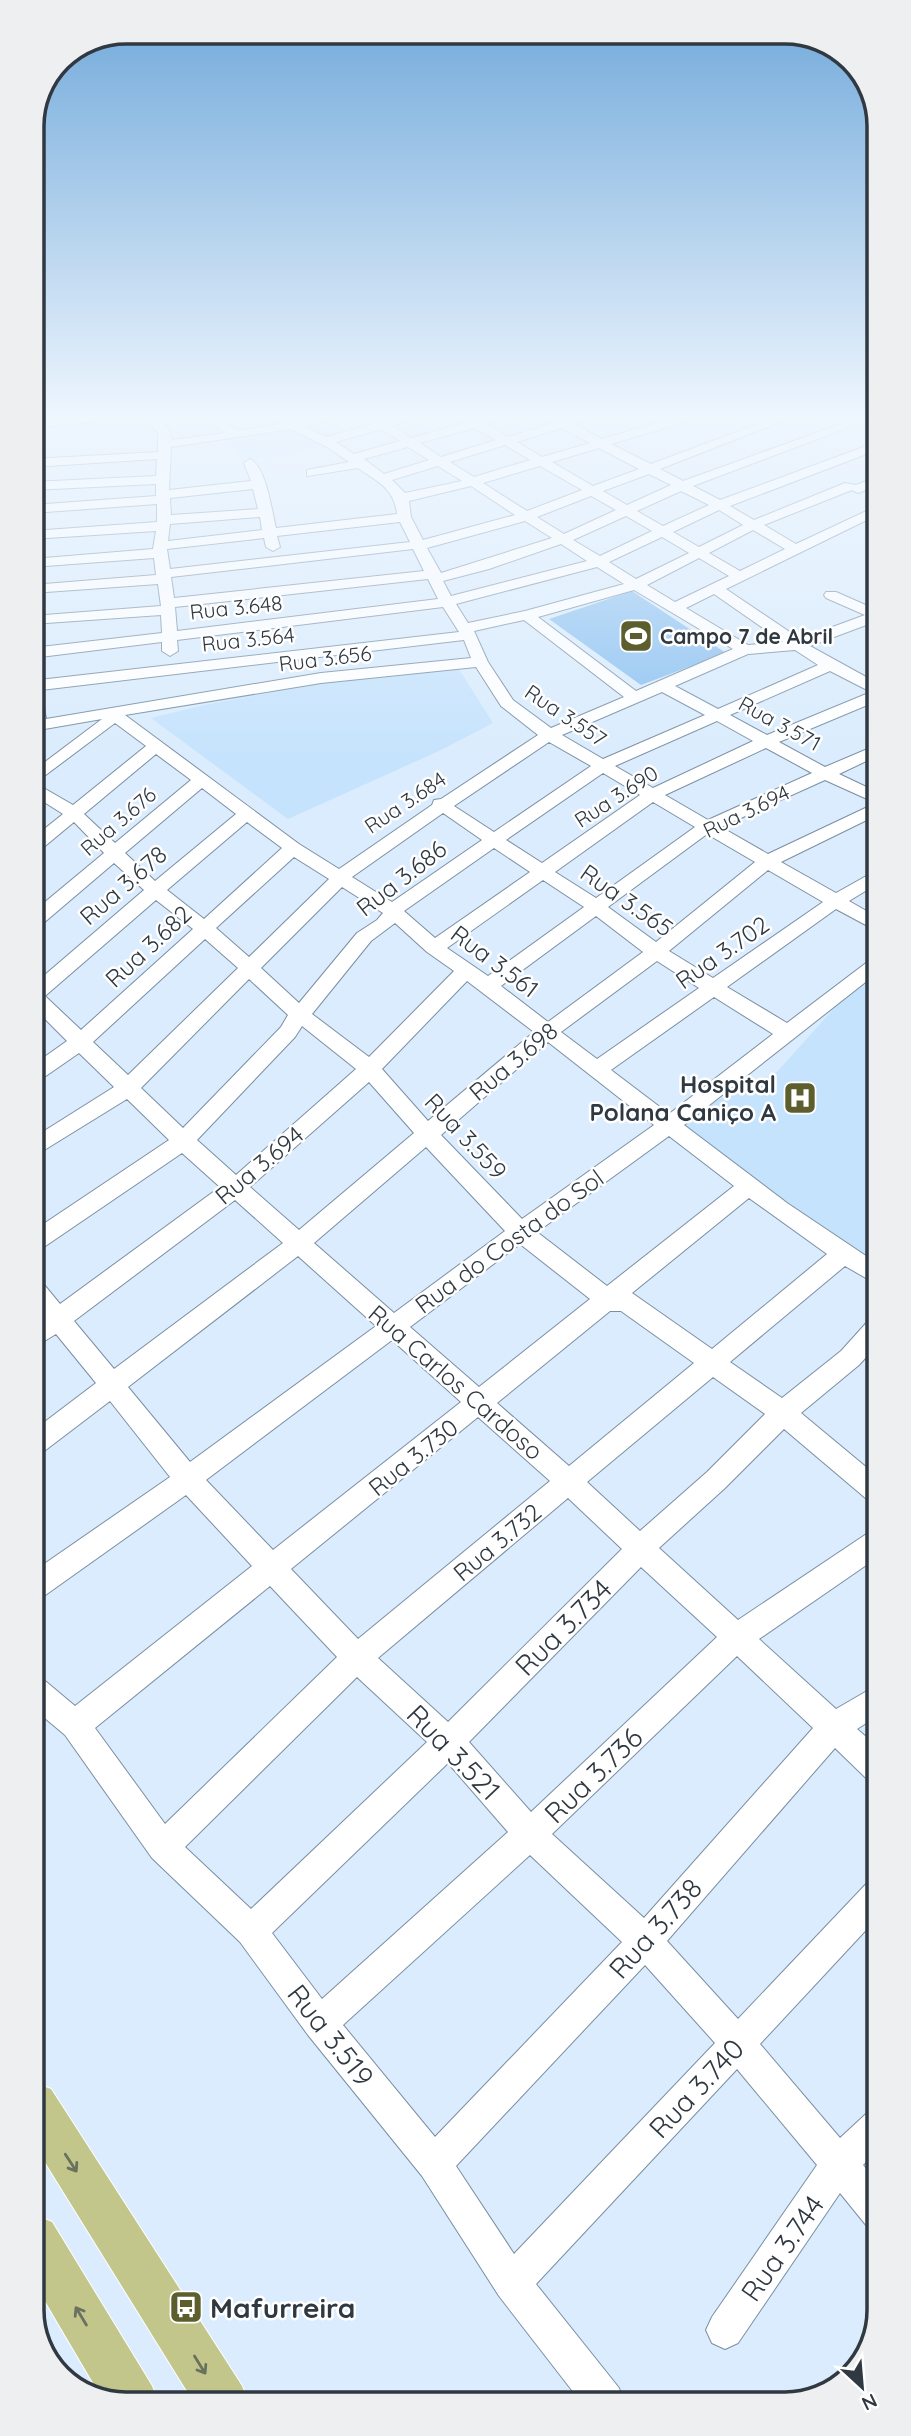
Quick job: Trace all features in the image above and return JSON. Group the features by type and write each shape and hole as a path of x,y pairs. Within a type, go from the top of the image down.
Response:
{"main road":[{"path":"44,2121 216,2392"},
{"path":"44,2254 125,2389"}],"street":[{"path":"44,534 79,531"},
{"path":"162,531 160,549 168,606 167,635 172,668"},
{"path":"268,531 321,678"},
{"path":"44,562 295,531"},
{"name":"Rua 3.557","path":"411,531 480,662 508,704 548,735 867,919"},
{"path":"44,588 418,545 471,531"},
{"path":"550,531 745,650"},
{"path":"44,619 168,606 290,589 436,576 484,566 582,531"},
{"name":"Rua 3.564","path":"44,683 172,668 306,637 466,631 636,585 742,531"},
{"path":"763,531 795,549"},
{"path":"675,608 832,531"},
{"path":"664,532 739,576"},
{"name":"Rua 3.648","path":"44,651 167,635 306,637 599,562 664,532"},
{"path":"716,589 799,645 867,683"},
{"path":"831,595 867,611"},
{"path":"527,615 634,697"},
{"name":"Rua 3.684","path":"44,1142 128,1088 363,858 440,804 548,735 745,650 799,645 867,619"},
{"name":"Rua 3.656","path":"113,714 321,678 480,662"},
{"name":"Rua 3.686","path":"44,1236 183,1141 288,1031 299,1014 314,1001 364,937 384,924 393,911 494,838 603,766 831,664"},
{"name":"Rua 3.571","path":"663,685 824,773 867,793"},
{"name":"Rua 3.690","path":"434,948 652,795 767,741 867,699"},
{"path":"44,725 113,714"},
{"path":"44,771 107,724 113,714"},
{"name":"Rua 3.561","path":"113,714 293,848 393,911 434,948 488,986 546,1033 749,1186 867,1269"},
{"path":"44,838 155,747"},
{"name":"Rua 3.694","path":"488,986 706,827 867,754"},
{"name":"Rua 3.676","path":"44,913 201,780"},
{"name":"Rua 3.559","path":"44,795 75,814 154,890 204,928 299,1014 370,1069 520,1232 609,1301 626,1301 783,1413 867,1484"},
{"name":"Rua 3.565","path":"440,804 596,907 656,952 787,1033"},
{"name":"Rua 3.698","path":"44,1436 298,1244 546,1033 656,952 768,861 867,813"},
{"name":"Rua 3.678","path":"44,986 154,890 247,814"},
{"name":"Rua 3.682","path":"44,1067 80,1042 293,848"},
{"name":"Rua 3.702","path":"596,1070 836,901 867,882"},
{"name":"Rua 3.694","path":"44,1330 236,1188 370,1069 466,971"},
{"name":"Rua do Costa do Sol","path":"44,1580 188,1479 520,1232 669,1125 867,975"},
{"name":"Rua Carlos Cardoso","path":"44,1007 183,1141 569,1482 867,1758"},
{"name":"Rua 3.730","path":"75,1725 609,1301 749,1186"},
{"name":"Rua 3.732","path":"163,1847 357,1658 844,1253"},
{"name":"Rua 3.521","path":"44,1302 188,1479 357,1658 449,1742 530,1834 645,1941 738,2044 867,2198"},
{"name":"Rua 3.734","path":"251,1931 449,1742 639,1549 716,1480 783,1413 850,1357 867,1339"},
{"name":"Rua 3.736","path":"320,2023 530,1834 736,1638 867,1549"},
{"name":"Rua 3.519","path":"44,1699 75,1725 163,1847 251,1931 320,2023 434,2164 512,2283 597,2392"},
{"name":"Rua 3.738","path":"434,2164 645,1941 834,1727 867,1705"},
{"name":"Rua 3.740","path":"512,2283 867,1906"},
{"name":"Rua 3.744","path":"725,2330 838,2165 867,2137"}],"shaded area":[{"name":"Campo 7 de Abril","path":"632,591 726,653 641,685 549,619"},
{"path":"457,666 493,723 441,750 288,819 151,718 204,705 327,682"},
{"name":"Hospital Polana Caniço A","path":"867,971 867,1266 667,1123 777,1072"}],"place":[{"name":"Campo 7 de Abril","path":"636,636"},
{"name":"Hospital Polana Caniço A","path":"800,1098"},
{"name":"Mafurreira","path":"186,2307"}]}
